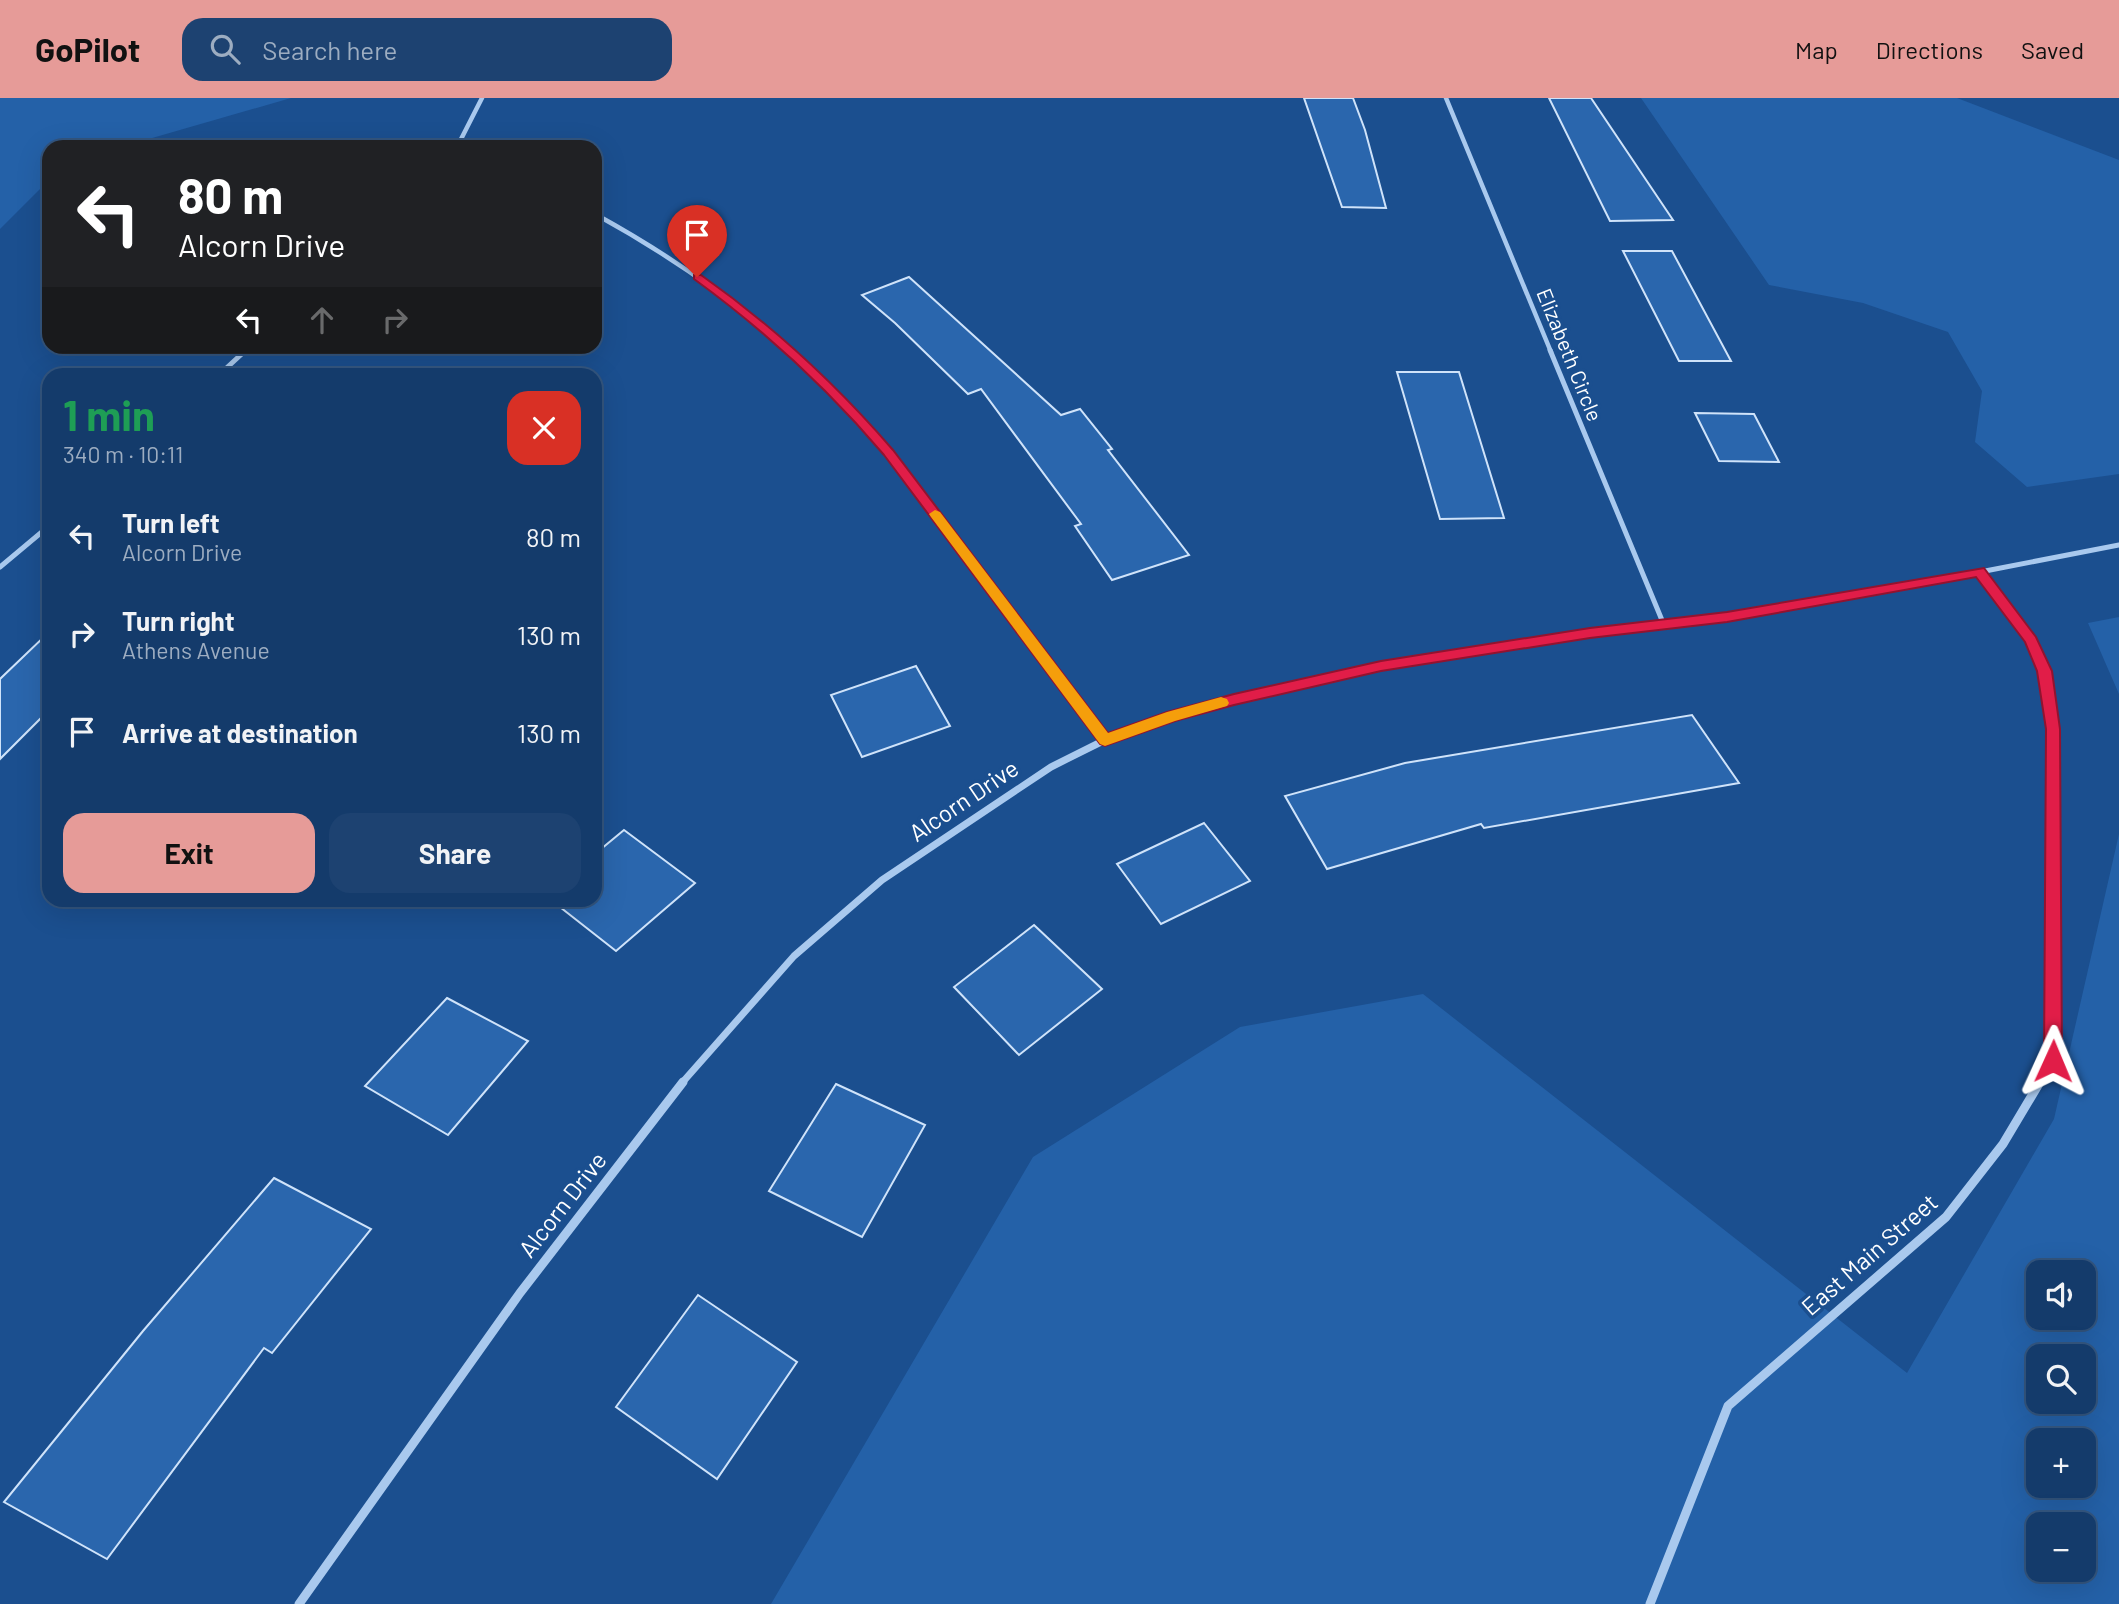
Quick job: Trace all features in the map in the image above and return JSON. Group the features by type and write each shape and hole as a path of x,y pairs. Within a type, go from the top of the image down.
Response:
{"street":[{"path":"461,140 482,98"},
{"name":"Elizabeth Circle","path":"1446,98 1664,625"},
{"path":"602,218 626,230 734,303 789,349 852,411 888,452 1105,740"},
{"path":"227,368 242,354"},
{"path":"0,567 42,532"},
{"path":"1980,572 2119,545"},
{"name":"Alcorn Drive","path":"299,1604 528,1282 692,1070 794,956 893,872 1040,774 1105,740 1197,709 1381,666 1590,633 1727,617 1980,572"},
{"name":"East Main Street","path":"1650,1604 1728,1406 1946,1217 2003,1144 2053,1061 2053,729 2045,671 2031,640 1980,572"}],"shaded area":[{"path":"0,98 291,98 145,140 42,140 42,187 0,229"},
{"path":"1641,98 1957,98 2119,160 2119,474 2027,487 1975,442 1982,391 1948,332 1863,303 1769,285"},
{"path":"2119,617 2119,694 2088,623"},
{"path":"2119,834 2119,1604 771,1604 1033,1157 1240,1027 1423,994 1907,1373 2054,1119"}],"building":[{"path":"1304,98 1353,98 1365,130 1386,208 1342,207"},
{"path":"1549,98 1591,98 1673,220 1610,221"},
{"path":"1623,251 1672,251 1731,361 1679,361"},
{"path":"909,277 1061,415 1080,409 1189,555 1112,580 1075,526 1081,524 981,389 968,394 862,295"},
{"path":"1397,372 1459,372 1504,518 1440,519"},
{"path":"1695,413 1754,414 1779,462 1719,461"},
{"path":"42,639 42,717 0,759 0,679"},
{"path":"916,666 950,726 862,757 831,695"},
{"path":"1692,715 1739,783 1484,828 1481,824 1327,869 1285,796 1405,763"},
{"path":"1204,823 1250,881 1161,924 1117,864"},
{"path":"624,830 695,883 616,951 560,907 602,907 602,848"},
{"path":"1034,925 1102,989 1019,1055 954,987"},
{"path":"447,998 528,1041 448,1135 365,1086"},
{"path":"836,1084 925,1125 862,1237 769,1191"},
{"path":"274,1178 371,1229 272,1353 264,1348 107,1559 4,1502 143,1331"},
{"path":"698,1295 797,1362 717,1479 616,1407"}],"slow traffic":[{"path":"935,514 1105,740 1172,716 1221,703"}],"route":[{"path":"697,277 734,303 789,349 852,411 888,452 1105,740 1172,716 1234,699 1381,666 1590,633 1727,617 1980,572 2031,640 2045,671 2053,729 2053,1061"}]}
